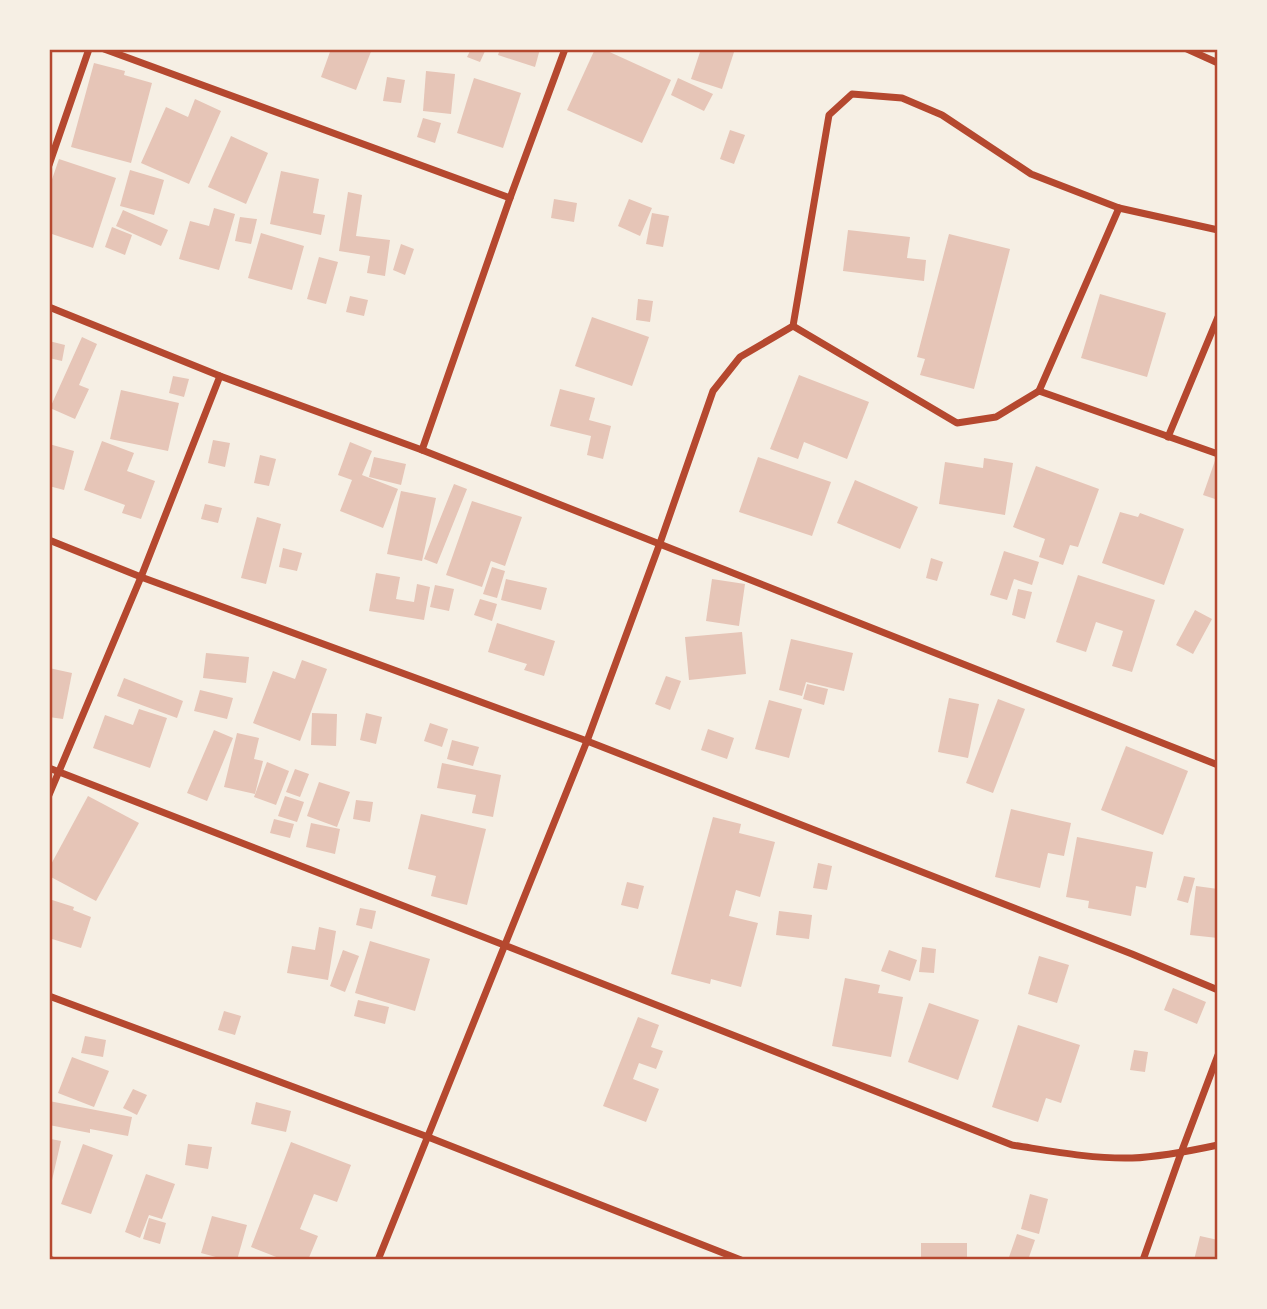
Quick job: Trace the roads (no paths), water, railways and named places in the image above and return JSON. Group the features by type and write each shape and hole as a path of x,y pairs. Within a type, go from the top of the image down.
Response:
{"street":[{"path":"49,165 89,49"},
{"path":"104,49 510,198"},
{"path":"422,450 565,49"},
{"path":"1186,49 1218,63"},
{"path":"378,1260 587,741 713,391 740,357 793,326 829,115 852,94 902,98 942,115 1031,174 1119,208 1218,230"},
{"path":"793,326 957,423 996,417 1039,391 1119,208"},
{"path":"49,307 219,376 422,450 660,543 1218,765"},
{"path":"1168,437 1218,317"},
{"path":"49,796 141,577 219,376"},
{"path":"1039,391 1218,454"},
{"path":"49,540 141,577 587,741 1218,990"},
{"path":"49,768 1012,1145 1072,1154 1132,1158 1181,1153 1218,1145"},
{"path":"49,996 428,1137 741,1260"},
{"path":"1143,1260 1218,1055"}]}
